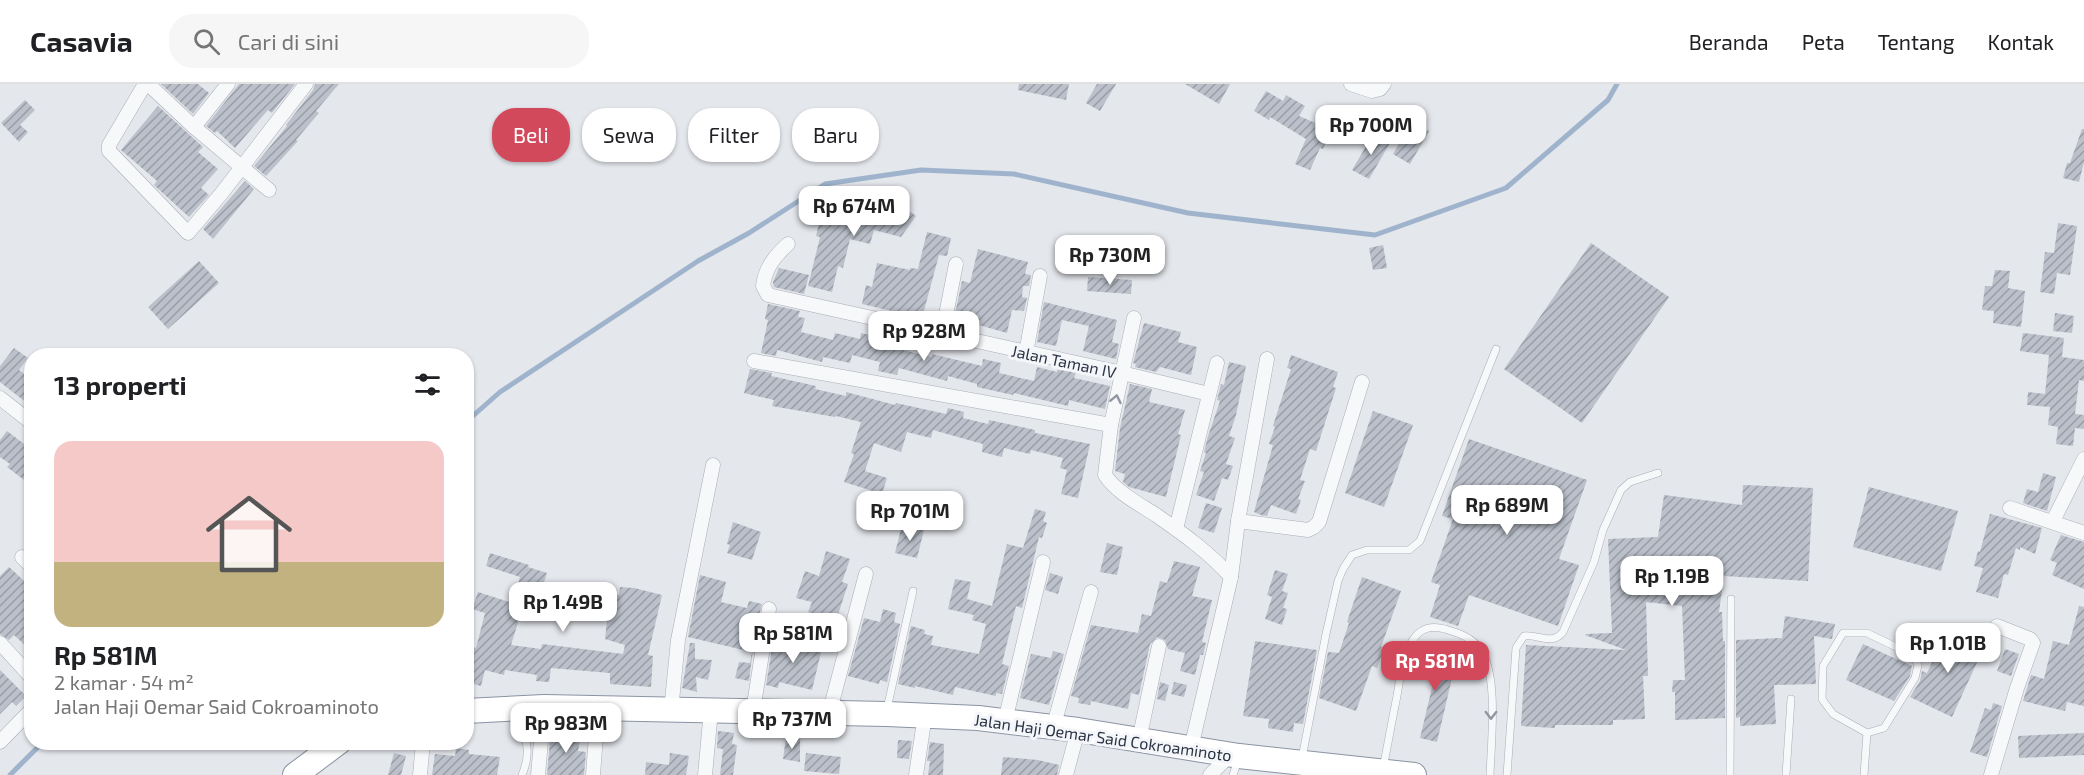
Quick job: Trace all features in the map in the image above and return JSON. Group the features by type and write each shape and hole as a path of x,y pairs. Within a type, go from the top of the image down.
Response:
{"highway":[{"name":"Jalan Haji Oemar Said Cokroaminoto","path":"474,711 544,707 711,710 887,714 1005,721 1191,748 1234,762 1301,762 1414,775"},
{"path":"295,775 328,750"}],"street":[{"path":"269,190 241,167 194,127 146,84 109,145 109,151 188,232 241,167 306,84"},
{"path":"194,127 228,84"},
{"path":"1351,84 1372,91 1380,89 1384,84"},
{"name":"Jalan Taman IV","path":"788,244 766,272 763,286 768,295 1209,394"},
{"path":"942,335 956,264"},
{"path":"1026,353 1040,276"},
{"path":"1134,318 1111,425 1105,475 1116,487 1176,529 1221,565 1231,577"},
{"path":"1191,748 1231,577 1238,521 1267,359"},
{"path":"754,361 1111,425"},
{"path":"1176,529 1217,363"},
{"path":"1238,521 1308,530 1319,522 1362,382"},
{"path":"0,398 24,417"},
{"path":"2053,521 2084,459"},
{"path":"671,711 678,640 713,465"},
{"path":"2010,508 2084,533"},
{"path":"1005,721 1043,562"},
{"path":"829,714 866,574"},
{"path":"1053,728 1091,592"},
{"path":"753,711 769,609"},
{"path":"1991,775 2033,643 2030,639 1997,626"},
{"path":"0,643 24,669"},
{"path":"1138,740 1159,646"},
{"path":"538,775 544,707"},
{"path":"593,775 598,709"},
{"path":"705,775 711,710"},
{"path":"916,775 925,716"},
{"path":"0,742 24,717"},
{"path":"1066,775 1078,730"},
{"path":"420,775 422,750"},
{"path":"1210,775 1234,762"}],"lane":[{"path":"1301,762 1326,634 1338,581 1343,569 1352,555 1367,550 1409,550 1420,541 1496,349"},
{"path":"1507,775 1516,648 1524,636 1551,640 1556,639 1563,632 1594,562 1603,530 1621,490 1630,482 1658,473"},
{"path":"887,714 913,591"},
{"path":"1730,775 1731,599"},
{"path":"1382,773 1404,660 1418,633 1434,626 1458,632 1467,637 1479,646 1486,658 1491,678 1490,775"},
{"path":"1843,633 1867,633 1913,655 1918,665 1915,678 1884,728 1867,733 1833,714 1822,699 1823,666 1843,633"},
{"path":"1786,775 1791,699"},
{"path":"518,708 528,750 528,760 522,775"},
{"path":"1864,775 1867,733"}],"building":[{"path":"161,84 198,84 209,93 193,114"},
{"path":"239,84 295,84 272,113 268,110 235,148 217,131 215,133 206,126"},
{"path":"315,84 339,84 316,111 319,113 296,140 298,141 266,176 254,166 287,126"},
{"path":"1019,84 1069,84 1066,100 1018,90"},
{"path":"1097,84 1116,84 1100,111 1086,103"},
{"path":"1185,84 1230,84 1219,104"},
{"path":"1266,91 1283,101 1286,95 1305,106 1299,116 1332,130 1323,149 1320,148 1310,170 1295,164 1306,139 1270,117 1269,120 1254,111"},
{"path":"25,100 35,110 20,125 28,132 19,142 1,123"},
{"path":"158,106 203,147 198,152 218,169 201,188 209,195 189,217 154,185 157,181 121,150"},
{"path":"1412,121 1429,131 1410,164 1393,154"},
{"path":"2082,129 2084,129 2084,162 2079,182 2063,178"},
{"path":"1374,133 1390,143 1369,179 1352,170"},
{"path":"245,181 254,189 213,239 203,229"},
{"path":"855,199 893,205 896,201 916,216 901,237 874,230 870,244 850,239 843,268 838,266 832,292 808,286 820,237 816,236 820,219 851,226"},
{"path":"2058,223 2077,226 2070,275 2057,273 2054,294 2040,292 2045,252 2054,253"},
{"path":"927,232 951,238 947,256 939,255 922,318 862,304 866,285 872,287 877,263 910,270 910,268 918,269"},
{"path":"1591,243 1669,297 1582,423 1504,369"},
{"path":"1383,245 1387,268 1373,270 1369,248"},
{"path":"978,249 1028,262 1025,274 1031,275 1029,286 1023,286 1022,297 1027,298 1024,311 1012,310 1007,333 954,318 962,281 970,283"},
{"path":"199,261 219,283 168,329 148,307"},
{"path":"779,268 809,275 804,294 774,287 773,282"},
{"path":"1995,270 2010,271 2008,288 2025,291 2021,327 1993,323 1994,311 1982,310 1985,286 1992,286"},
{"path":"1088,277 1132,280 1131,294 1087,291"},
{"path":"1044,302 1117,320 1112,342 1119,344 1116,359 1083,351 1089,326 1062,320 1056,346 1037,342"},
{"path":"768,304 800,311 798,317 805,318 801,332 833,340 835,333 860,339 861,333 904,343 903,350 931,357 932,354 982,366 983,359 1001,363 999,373 1034,381 1037,367 1057,372 1058,368 1076,372 1074,378 1110,386 1105,409 1069,400 1068,406 1014,393 1013,395 977,387 977,384 948,376 947,381 899,368 897,375 878,371 880,362 852,355 850,363 823,357 822,362 777,350 776,356 761,353 768,320 765,319"},
{"path":"2055,313 2074,316 2072,333 2053,331"},
{"path":"1144,323 1181,332 1178,342 1197,347 1191,375 1160,367 1156,372 1135,367 1136,364 1133,363"},
{"path":"2023,333 2064,338 2062,357 2084,360 2084,381 2079,380 2075,414 2084,415 2084,429 2075,428 2073,446 2056,444 2058,427 2048,425 2050,407 2027,405 2028,392 2045,394 2049,355 2020,351"},
{"path":"14,348 24,355 24,363 19,370 24,374 24,401 0,382 0,366"},
{"path":"1291,355 1338,372 1333,387 1336,388 1316,451 1310,449 1300,480 1305,481 1298,499 1301,500 1296,514 1271,505 1267,516 1261,515 1254,512 1273,445 1269,444 1275,427 1273,426 1291,369 1287,368"},
{"path":"1229,362 1246,366 1236,415 1229,436 1235,438 1226,464 1233,466 1228,480 1222,478 1214,501 1196,495 1204,472 1200,471 1206,453 1204,452 1220,401 1217,400 1221,384 1224,385"},
{"path":"750,369 772,373 771,376 816,386 815,389 846,396 846,392 895,405 896,403 946,414 948,408 964,412 963,418 988,424 989,420 1035,430 1035,433 1090,444 1078,498 1061,494 1067,470 1060,468 1063,458 1031,450 1030,454 1004,448 1002,457 982,452 983,444 933,430 931,438 907,432 901,452 874,443 865,471 887,478 882,494 844,482 854,454 851,453 861,422 772,406 774,400 744,393"},
{"path":"1130,384 1152,389 1149,402 1185,410 1166,497 1129,487 1123,482 1125,474 1115,471 1120,428"},
{"path":"1373,411 1413,425 1384,507 1345,493"},
{"path":"7,431 24,444 24,480 7,467 10,464 0,457 0,440"},
{"path":"1469,439 1587,480 1559,559 1579,565 1558,626 1469,595 1458,626 1430,617 1440,585 1431,582 1453,519 1442,516"},
{"path":"2043,473 2056,477 2047,511 2023,503 2027,489 2038,492"},
{"path":"1743,485 1813,488 1808,581 1724,576 1719,612 1722,612 1723,641 1725,641 1725,718 1675,720 1673,680 1685,680 1682,606 1646,602 1648,676 1643,676 1645,719 1613,720 1613,725 1555,725 1555,728 1521,726 1526,645 1626,650 1585,635 1612,633 1608,539 1658,537 1664,495 1742,505"},
{"path":"1869,487 1958,511 1941,571 1853,547"},
{"path":"1206,503 1222,508 1214,533 1198,528"},
{"path":"1035,509 1046,512 1043,521 1047,523 1042,538 1039,537 1022,608 1016,606 1002,664 1009,666 1002,694 996,693 996,696 955,687 953,695 898,684 911,626 925,630 924,634 933,636 931,645 979,654 986,624 972,620 974,615 948,609 955,579 971,582 967,599 992,606 1007,544 1023,548"},
{"path":"1990,514 2042,528 2035,554 2020,547 2020,550 2016,548 2008,575 2004,574 1998,598 1976,592 1983,568 1974,566"},
{"path":"733,522 761,532 752,560 727,553"},
{"path":"902,525 924,530 917,558 895,553"},
{"path":"2061,535 2084,542 2084,589 2052,575 2057,563 2050,560"},
{"path":"1107,543 1123,547 1117,575 1100,572"},
{"path":"826,551 850,559 842,582 848,584 836,621 831,620 825,642 813,639 819,616 808,612 812,602 796,598 805,571 819,576"},
{"path":"490,553 547,573 533,616 521,613 511,645 541,649 542,644 623,654 625,645 605,639 607,620 567,617 569,600 604,603 605,593 619,595 620,587 662,595 648,655 653,656 651,687 610,684 610,673 551,668 549,682 536,681 537,675 505,670 504,675 485,670 481,686 474,684 474,647 476,648 485,613 474,610 478,592 512,603 520,577 486,566"},
{"path":"1174,561 1200,567 1192,596 1212,600 1202,642 1206,643 1195,675 1180,671 1185,653 1168,649 1165,640 1157,637 1150,644 1139,695 1131,693 1128,709 1091,701 1090,705 1078,703 1079,698 1071,696 1091,625 1138,633 1142,614 1151,616 1160,581 1167,583"},
{"path":"9,567 24,581 24,644 14,635 9,640 0,634 0,576"},
{"path":"1275,570 1288,574 1282,591 1288,593 1283,608 1287,609 1282,625 1265,619 1272,597 1267,595"},
{"path":"1050,573 1063,577 1058,594 1045,590"},
{"path":"700,575 726,582 721,602 747,608 749,601 762,604 755,632 749,681 735,678 739,662 750,663 752,652 688,637"},
{"path":"1362,577 1401,591 1381,647 1384,648 1377,668 1372,666 1356,711 1319,698 1328,652 1339,653"},
{"path":"2079,606 2084,607 2084,706 2067,702 2065,711 2023,701 2031,675 2044,679 2053,641 2069,645"},
{"path":"883,609 896,613 894,622 900,624 887,682 880,680 879,684 848,676 864,618 880,622"},
{"path":"1785,616 1835,624 1832,639 1814,636 1816,684 1774,685 1776,724 1740,726 1740,717 1736,718 1736,640 1782,638"},
{"path":"1941,634 1985,645 1952,717 1910,697 1920,681 1922,671 1927,673"},
{"path":"774,636 822,648 812,690 779,682 778,688 766,685"},
{"path":"1255,641 1317,650 1303,724 1294,723 1293,732 1268,728 1269,719 1243,716"},
{"path":"690,643 695,643 695,659 712,660 708,680 696,677 697,692 682,688"},
{"path":"1863,644 1912,666 1910,676 1894,701 1846,680"},
{"path":"2005,649 2019,654 2011,676 1997,671"},
{"path":"1053,651 1064,654 1049,705 1020,698 1031,654 1051,658"},
{"path":"1413,652 1438,660 1439,657 1456,661 1437,742 1420,738 1435,675 1408,665"},
{"path":"0,670 24,694 24,698 16,706 12,702 0,714"},
{"path":"1160,682 1169,685 1165,701 1157,699"},
{"path":"1174,682 1187,685 1184,697 1171,694"},
{"path":"1993,703 2002,706 1987,757 1970,752 1985,708 1991,710"},
{"path":"551,728 581,733 578,751 586,752 584,775 547,775"},
{"path":"718,731 734,733 732,744 737,745 733,775 720,775 723,749 717,748"},
{"path":"2084,733 2084,755 2019,758 2018,736"},
{"path":"786,737 800,739 800,762 783,759"},
{"path":"898,740 912,741 909,759 897,758"},
{"path":"930,742 944,744 943,775 928,775 930,761 927,761"},
{"path":"456,750 469,750 469,754 500,757 497,775 432,775 435,754 455,756"},
{"path":"394,753 406,756 401,775 388,775"},
{"path":"670,753 689,756 686,775 645,775 646,762 669,765"},
{"path":"806,753 841,757 839,774 804,771"},
{"path":"1003,757 1038,760 1059,765 1057,775 1001,775"}],"waterway":[{"path":"474,415 500,392 698,261 749,233 825,184 921,170 1014,174 1188,213 1375,235 1506,188 1608,100 1617,84"},
{"path":"10,775 35,750"}]}
